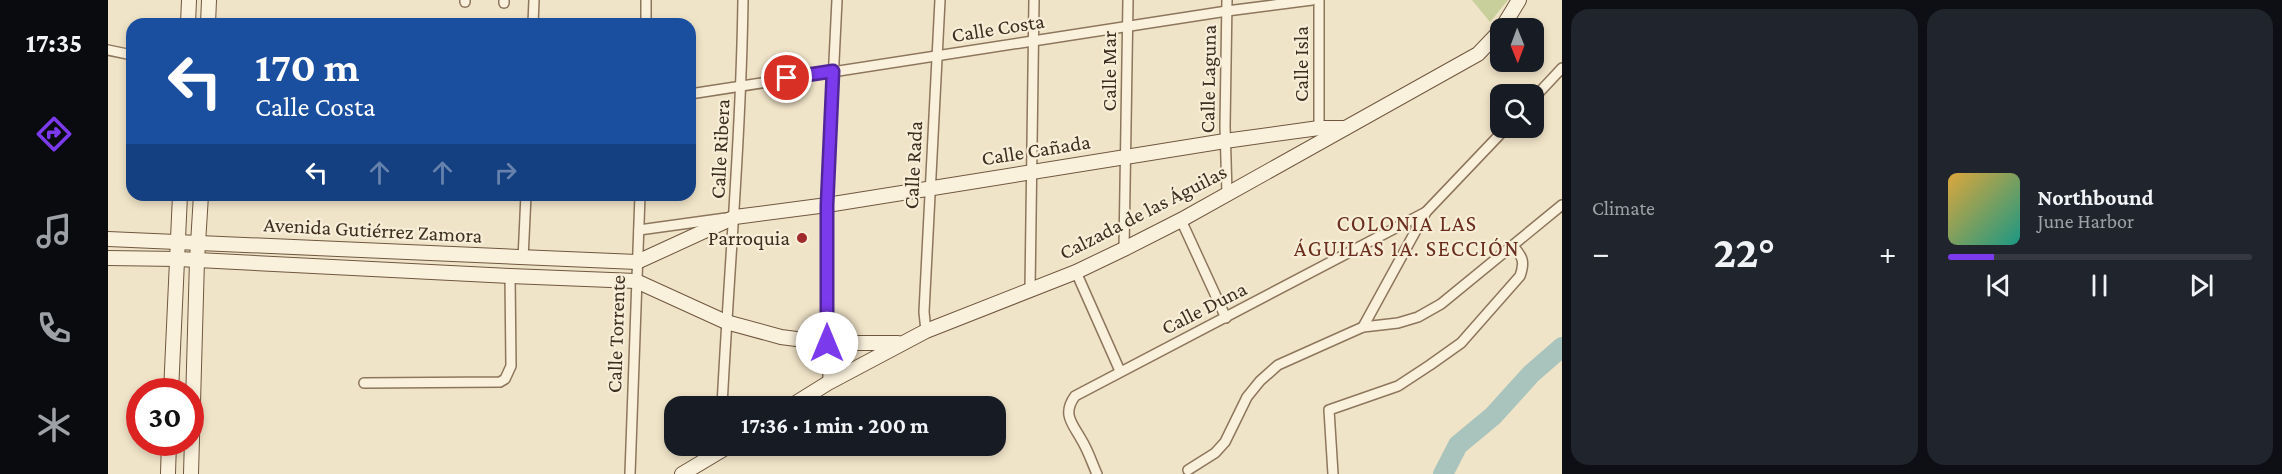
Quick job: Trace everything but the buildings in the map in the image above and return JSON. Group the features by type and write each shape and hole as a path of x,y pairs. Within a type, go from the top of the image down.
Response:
{"street":[{"path":"188,18 189,0"},
{"path":"208,18 209,0"},
{"path":"533,18 534,0"},
{"path":"646,0 646,18"},
{"name":"Calle Ribera","path":"722,396 735,217 743,0"},
{"path":"828,383 827,205 837,0"},
{"name":"Calle Rada","path":"926,331 924,312 940,0"},
{"path":"1030,290 1034,0"},
{"name":"Calle Mar","path":"1124,249 1128,0"},
{"name":"Calle Laguna","path":"1227,0 1225,141 1227,194"},
{"name":"Calle Costa","path":"696,93 1227,11 1312,0"},
{"name":"Calle Isla","path":"1319,0 1319,128"},
{"name":"Calzada de las Águilas","path":"1508,18 1519,0"},
{"name":"Calzada de las Águilas","path":"807,396 900,343 1076,272 1180,220 1478,54 1490,41"},
{"path":"108,50 126,54"},
{"path":"1544,87 1562,68"},
{"name":"Calle Cañada","path":"639,230 827,205 1225,141 1319,128 1345,128"},
{"path":"1363,327 1426,212 1496,138"},
{"path":"172,378 180,201"},
{"path":"191,474 201,201"},
{"path":"523,259 526,201"},
{"name":"Calle Torrente","path":"630,474 640,201"},
{"path":"1188,470 1215,453 1225,442 1247,397 1278,365 1363,327 1389,325 1418,317 1441,304 1562,205"},
{"name":"Calle Duna","path":"1097,474 1081,439 1072,426 1068,410 1075,396 1426,212"},
{"name":"Calle Cañada","path":"637,262 735,217"},
{"path":"1180,220 1226,318"},
{"name":"Avenida Gutiérrez Zamora","path":"108,239 523,259 637,262"},
{"path":"1333,474 1329,410 1398,386 1461,343 1520,276 1524,264 1522,256 1513,246"},
{"path":"464,274 465,255"},
{"name":"Avenida Gutiérrez Zamora","path":"108,258 178,259 636,281"},
{"path":"1076,272 1120,371"},
{"path":"364,383 500,382 505,379 511,366 510,276"},
{"path":"636,281 726,322 781,337 827,343 900,343"},
{"path":"168,474 169,456"},
{"path":"682,474 710,456"}],"green space":[{"path":"1472,0 1508,0 1493,18 1490,18 1490,22"}],"waterway":[{"path":"1443,474 1458,445 1493,416 1531,374 1562,347"}],"place":[{"name":"Parroquia","path":"802,238"}],"district":[{"name":"COLONIA LAS ÁGUILAS 1A. SECCIÓN","path":"1407,236"}],"route":[{"path":"787,78 833,71 827,205 827,343"}]}
